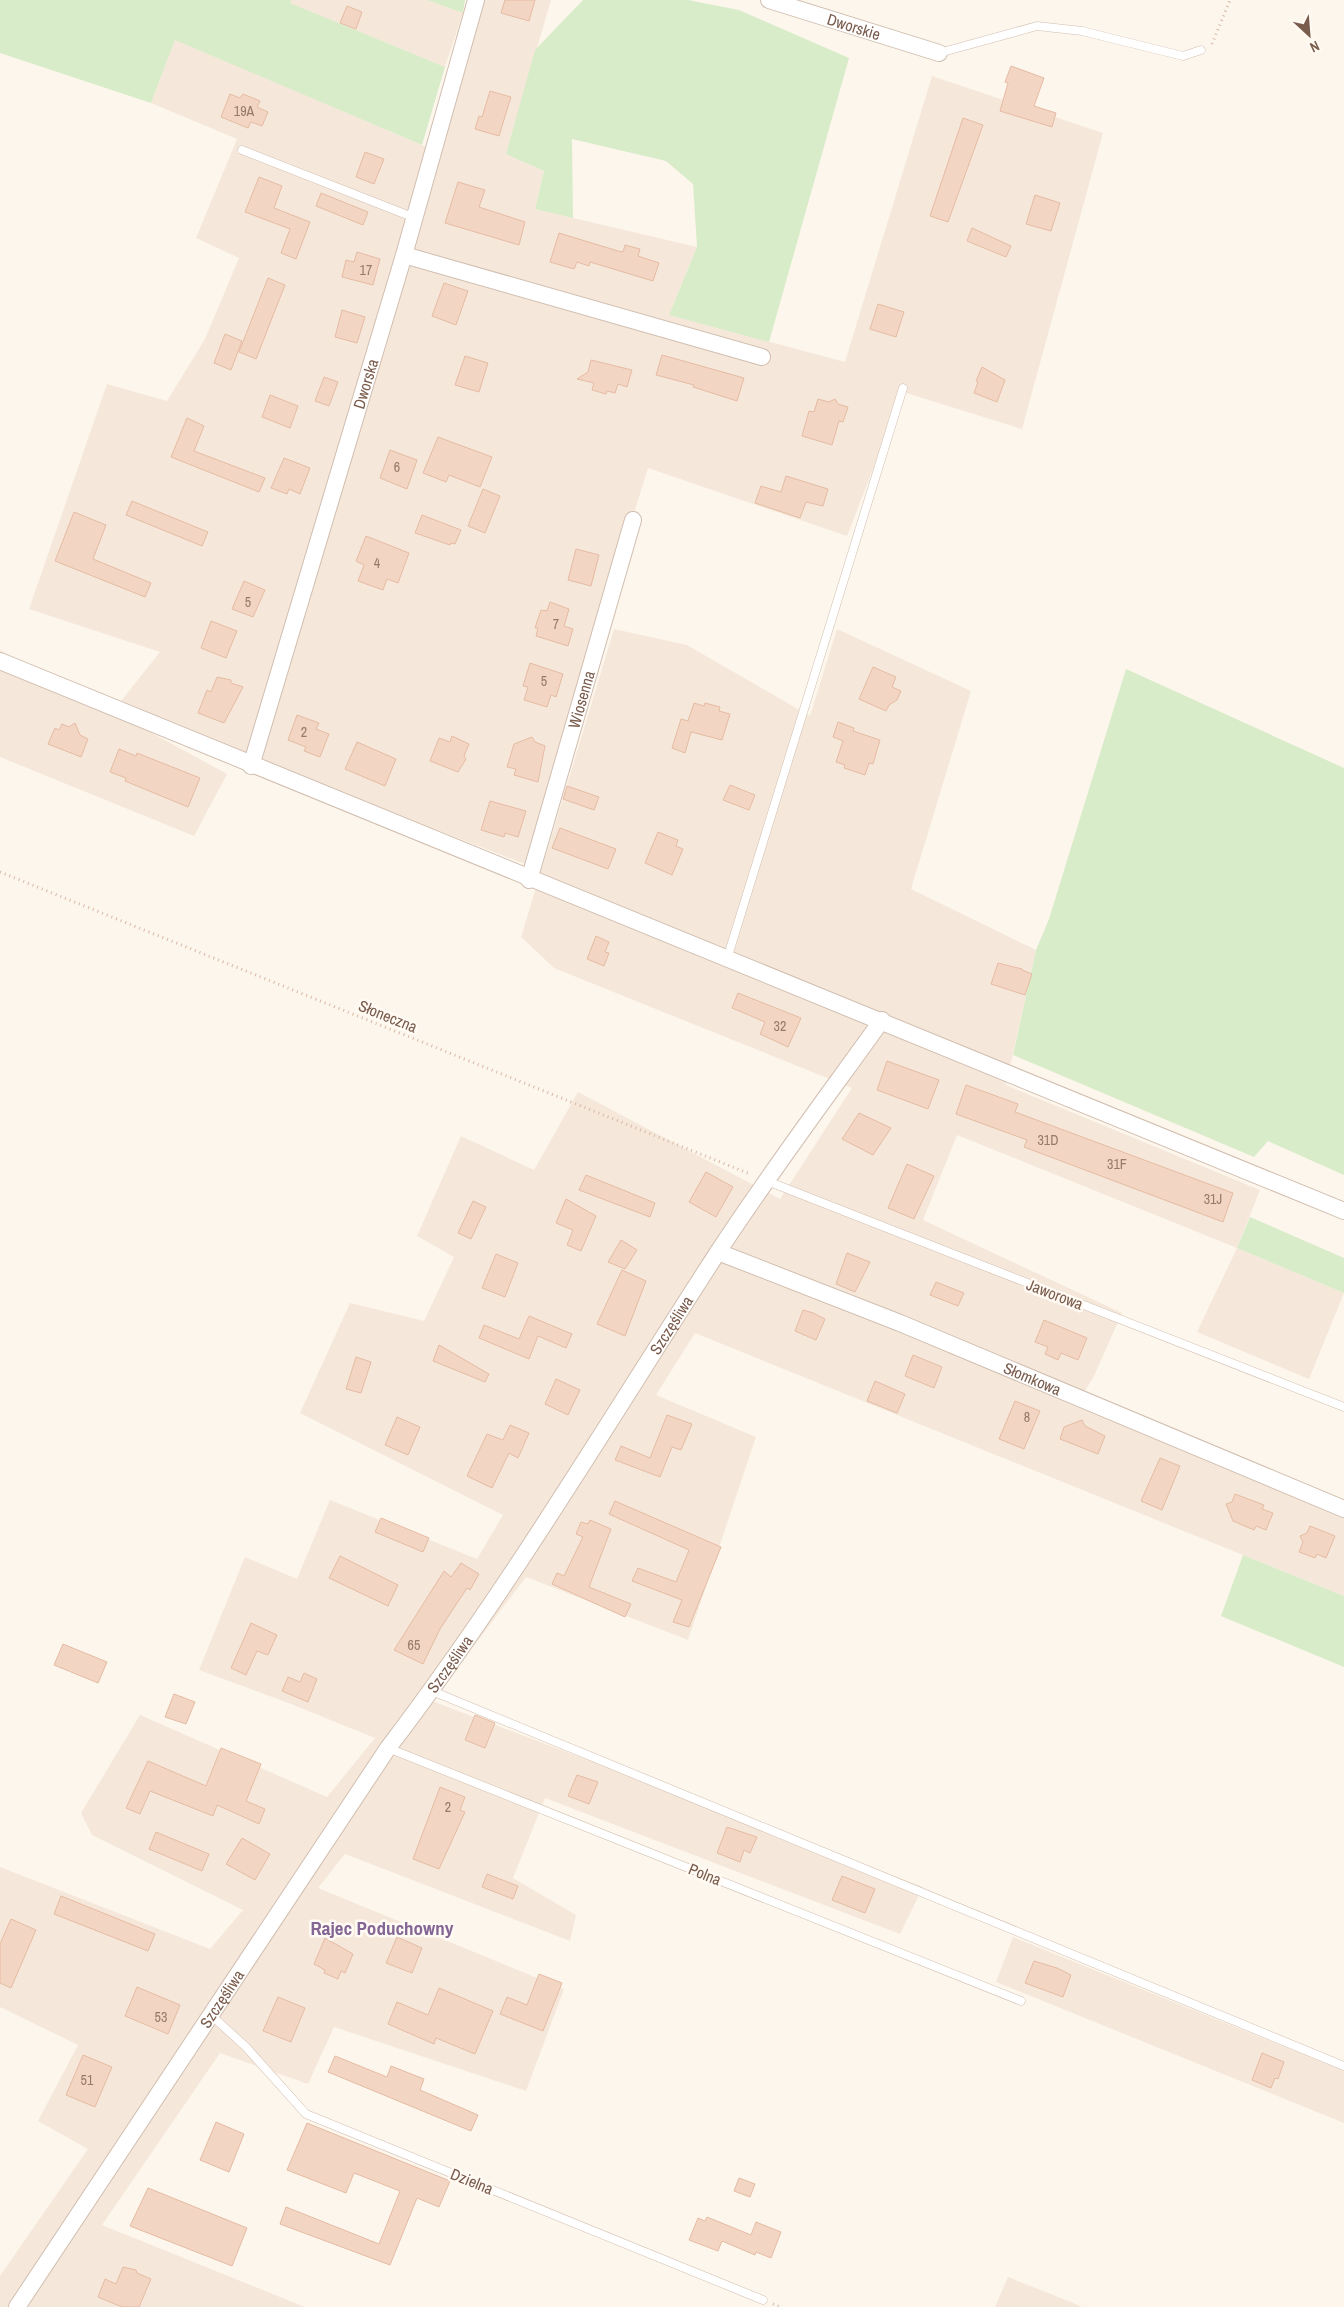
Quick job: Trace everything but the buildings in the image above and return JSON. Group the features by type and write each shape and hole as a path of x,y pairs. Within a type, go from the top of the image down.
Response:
{"street":[{"name":"Dworska","path":"251,766 404,256 476,0"},
{"name":"Dworskie","path":"769,0 939,53"},
{"path":"404,256 762,357"},
{"name":"Wiosenna","path":"529,880 633,520"},
{"path":"0,661 529,880 882,1020 1344,1211"},
{"name":"Szczęśliwa","path":"17,2307 212,2016 388,1748 432,1691 496,1598 718,1252 882,1020"},
{"name":"Słomkowa","path":"718,1252 900,1323 1344,1509"}],"lane":[{"path":"939,53 1037,26 1082,31 1183,56 1201,50"},
{"path":"242,150 415,218"},
{"path":"727,959 903,388"},
{"name":"Jaworowa","path":"767,1181 1344,1407"},
{"path":"432,1691 1344,2066"},
{"name":"Polna","path":"388,1748 1021,2000"},
{"name":"Dzielna","path":"212,2016 246,2047 306,2114 763,2300"}],"path":[{"path":"1201,50 1213,43 1230,0"},
{"name":"Słoneczna","path":"0,872 767,1181"}],"shaded area":[{"path":"291,0 427,0 463,13 445,67 289,3"},
{"path":"484,0 551,0 506,154 544,171 535,209 697,247 669,315 845,362 932,76 1103,133 1022,429 903,392 847,536 648,468 525,864 117,706 160,652 29,609 107,384 167,401 205,339 239,258 196,238 237,139 151,103 175,39 438,152"},
{"path":"614,629 687,645 810,716 837,629 971,691 911,889 1036,950 1006,1085 1260,1190 1237,1248 957,1135 923,1220 1122,1313 1094,1376 1077,1404 1344,1516 1344,1596 695,1333 656,1395 756,1437 688,1640 526,1577 432,1701 923,1887 900,1934 545,1798 513,1878 576,1915 570,1941 345,1854 318,1888 564,1989 526,2091 334,2027 308,2084 220,2053 102,2225 305,2307 0,2307 0,2276 88,2149 38,2121 78,2045 0,2007 0,1867 210,1949 243,1910 92,1835 81,1813 140,1715 327,1797 375,1738 199,1670 245,1557 297,1579 330,1500 477,1559 503,1515 300,1413 350,1303 424,1321 454,1257 417,1236 461,1136 534,1170 578,1092 780,1199 852,1088 554,968 521,937"},
{"path":"0,650 227,774 194,836 0,757"},
{"path":"1237,1248 1344,1293 1309,1379 1197,1332"},
{"path":"1013,1937 1344,2071 1344,2123 996,1982"},
{"path":"1008,2277 1073,2303 1082,2307 995,2307"}],"green space":[{"path":"0,0 291,0 290,3 445,67 422,145 175,40 151,103 0,53"},
{"path":"427,0 465,0 463,13"},
{"path":"583,0 688,0 739,10 849,58 769,342 669,315 697,247 693,184 666,161 572,139 573,218 535,209 544,171 506,154 535,50"},
{"path":"1126,669 1344,768 1344,1175 1268,1141 1254,1157 1013,1055 1036,950 1049,919"},
{"path":"1250,1217 1344,1258 1344,1293 1237,1248"},
{"path":"1243,1555 1344,1596 1344,1667 1221,1616"}],"district":[{"name":"Rajec Poduchowny","path":"382,1928"}]}
